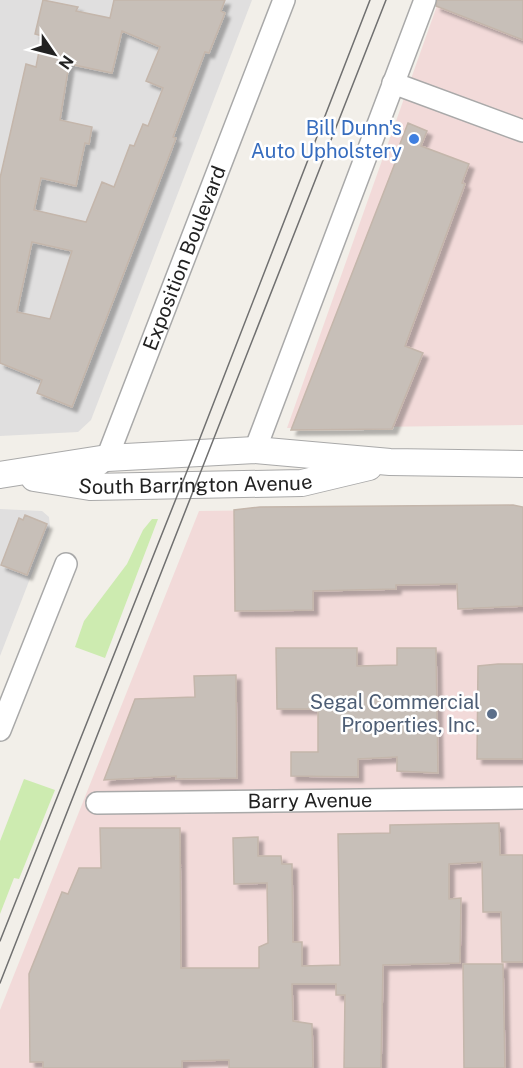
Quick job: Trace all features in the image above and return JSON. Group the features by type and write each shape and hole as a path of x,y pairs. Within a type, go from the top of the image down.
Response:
{"street":[{"name":"Exposition Boulevard","path":"107,458 284,0"},
{"path":"302,483 268,466 255,450 425,0"},
{"path":"393,83 523,131"},
{"name":"South Barrington Avenue","path":"0,475 107,458 255,450 390,462 523,464"},
{"path":"49,479 93,469 107,458"},
{"name":"South Barrington Avenue","path":"0,475 49,479 90,488 302,483 390,462"},
{"path":"0,730 66,564"},
{"name":"Barry Avenue","path":"97,803 523,798"}],"shaded area":[{"path":"0,0 252,0 91,420 78,432 0,436"},
{"path":"439,0 523,0 523,425 287,428"},
{"path":"523,507 523,1068 0,1068 0,1010 199,511"},
{"path":"0,509 42,511 49,517 50,527 0,656"}],"green space":[{"path":"152,519 158,519 105,658 75,647 84,621 127,564 143,530"},
{"path":"24,779 55,790 19,879 14,878 0,914 0,841"}],"building":[{"path":"43,0 78,7 76,11 110,18 114,0 225,0 221,11 225,13 209,53 205,52 173,137 176,138 72,407 37,393 42,380 0,363 0,178 26,64 36,67 42,36 35,34","holes":["122,31 160,47 146,81 163,88 148,126 143,124 134,146 130,145 114,187 102,182 86,222 34,210 41,178 76,186 85,143 89,144 92,127 60,120 69,64 112,73","32,242 72,251 50,319 17,312"]},
{"path":"437,0 523,0 523,40 436,6"},
{"path":"408,123 427,131 421,146 469,164 462,183 465,184 405,346 423,353 392,429 291,430 397,158 395,157"},
{"path":"513,505 523,507 523,606 458,609 457,584 396,585 396,589 313,591 313,610 235,611 234,510 260,507"},
{"path":"25,515 47,524 27,575 1,565 19,518 23,520"},
{"path":"276,648 357,648 357,666 397,665 397,648 436,648 438,773 397,771 397,757 358,759 358,777 291,776 291,752 318,752 318,709 277,709"},
{"path":"523,664 523,759 477,759 478,666"},
{"path":"236,675 237,778 176,779 176,776 104,780 135,699 195,697 194,676"},
{"path":"499,823 500,855 523,855 523,962 502,962 501,912 483,912 482,862 449,864 449,899 461,898 460,963 383,965 381,1068 344,1068 345,995 336,995 336,984 292,984 293,1021 312,1024 313,1068 229,1068 229,1060 182,1061 182,1068 43,1068 43,1062 30,1062 29,974 62,892 68,894 79,868 101,868 100,828 180,828 181,968 259,968 259,947 268,943 267,883 234,884 233,838 258,837 258,856 281,856 282,864 292,864 293,942 302,942 302,966 340,965 338,834 390,833 390,825"},
{"path":"463,964 503,964 505,1068 464,1068"}],"tram line":[{"path":"0,941 195,451 370,0"},
{"path":"0,983 386,0"}],"place":[{"name":"Bill Dunn's Auto Upholstery","path":"414,139"},
{"name":"Segal Commercial Properties, Inc.","path":"492,714"}]}
